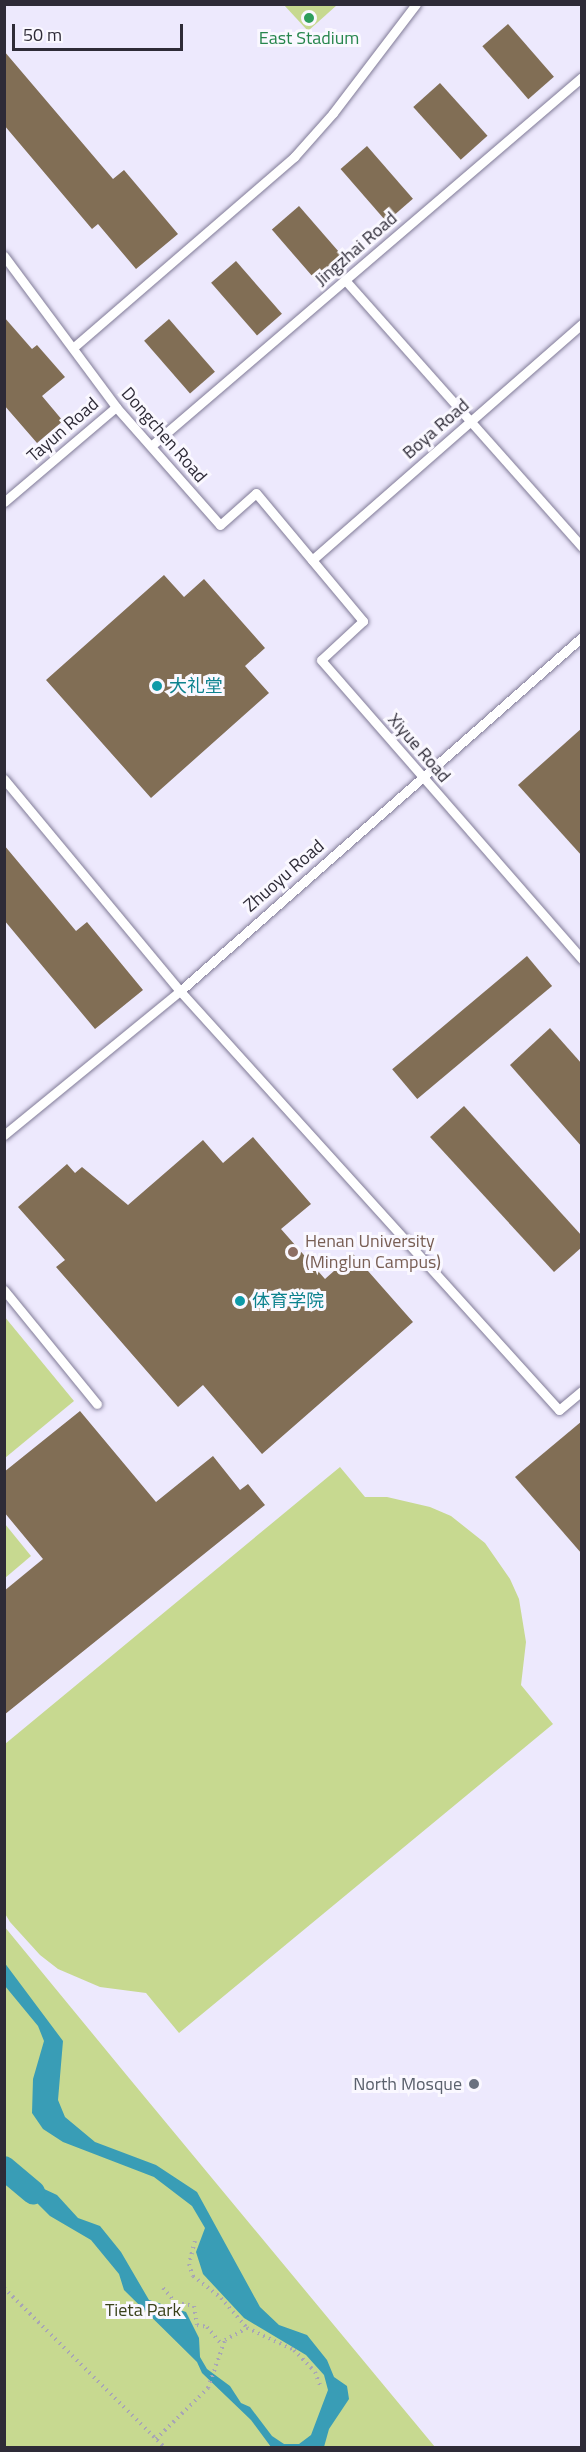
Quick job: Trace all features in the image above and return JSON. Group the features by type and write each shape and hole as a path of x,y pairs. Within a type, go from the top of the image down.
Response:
{"lane":[{"path":"74,347 294,157 333,112 416,4"},
{"name":"Jingzhai Road","path":"152,446 582,77"},
{"name":"Dongchen Road","path":"4,256 74,347 116,407 220,525 256,493 312,560"},
{"path":"345,280 582,547"},
{"name":"Boya Road","path":"312,560 582,324"},
{"name":"Tayun Road","path":"4,502 116,407"},
{"name":"Xiyue Road","path":"312,560 363,621 321,660 582,959"},
{"name":"Zhuoyu Road","path":"4,1135 180,991 582,637"},
{"path":"4,779 180,991 560,1410 582,1391"},
{"path":"4,1290 97,1404"}],"path":[{"path":"195,2241 189,2264 193,2276 221,2298 247,2328 294,2350 315,2372 321,2388"},
{"path":"4,2288 165,2448"},
{"path":"163,2288 176,2303 194,2306 197,2325 207,2327 222,2345"},
{"path":"156,2439 208,2388 225,2340 247,2328"}],"green space":[{"name":"East Stadium","path":"284,5 337,5 308,31"},
{"path":"4,1316 74,1401 5,1458 4,1458"},
{"path":"340,1467 365,1497 387,1497 430,1507 451,1516 485,1543 510,1579 519,1599 526,1642 521,1685 553,1724 179,2033 146,1993 100,1987 58,1969 40,1955 10,1922 4,1912 5,1744"},
{"path":"5,1524 31,1556 4,1578"},
{"name":"Tieta Park","path":"4,1926 129,2078 435,2447 5,2447"}],"water":[{"path":"4,1962 63,2041 58,2100 65,2117 95,2142 156,2165 197,2192 260,2307 279,2325 307,2335 327,2360 334,2377 347,2386 349,2399 329,2429 324,2447 271,2447 251,2420 202,2373 197,2362 124,2290 119,2274 91,2240 50,2216 38,2204 33,2192 42,2188 57,2195 78,2218 100,2226 121,2252 149,2300 186,2312 199,2338 200,2357 207,2369 230,2386 241,2403 250,2407 272,2436 284,2444 299,2444 311,2435 328,2390 324,2375 306,2355 244,2318 203,2274 196,2252 205,2228 192,2206 154,2177 63,2142 43,2129 32,2113 33,2079 44,2041 38,2026 5,1986"}],"building":[{"path":"508,24 554,77 528,99 482,46"},
{"path":"4,51 113,179 124,170 178,234 136,269 98,224 92,229 4,125"},
{"path":"440,83 488,136 461,160 413,107"},
{"path":"367,146 413,199 387,222 341,169"},
{"path":"299,206 345,259 318,282 272,230"},
{"path":"236,261 282,314 257,335 211,283"},
{"path":"4,317 32,349 37,345 65,377 42,396 63,421 37,443 4,405"},
{"path":"169,319 215,372 190,393 144,341"},
{"name":"大礼堂","path":"164,575 184,597 204,579 265,648 245,666 269,693 151,798 46,680"},
{"path":"582,728 582,856 518,785"},
{"path":"4,845 76,931 87,922 143,990 95,1029 4,920"},
{"path":"527,956 552,986 417,1099 392,1069"},
{"path":"550,1028 582,1064 582,1147 510,1065"},
{"path":"464,1106 582,1236 582,1247 554,1272 430,1137"},
{"name":"体育学院","path":"253,1137 311,1204 281,1229 325,1279 353,1254 413,1322 262,1454 203,1385 178,1407 56,1267 65,1260 18,1207 67,1164 75,1173 82,1167 128,1205 203,1140 223,1163"},
{"path":"80,1411 156,1502 213,1456 240,1490 248,1484 265,1505 4,1715 4,1591 43,1559 4,1512 4,1472"},
{"path":"582,1421 582,1554 515,1477"}],"waterway":[{"path":"4,2168 33,2192"}],"place":[{"name":"East Stadium","path":"309,18"},
{"name":"大礼堂","path":"157,686"},
{"name":"Henan University (Minglun Campus)","path":"293,1252"},
{"name":"体育学院","path":"240,1301"},
{"name":"North Mosque","path":"474,2084"}]}
